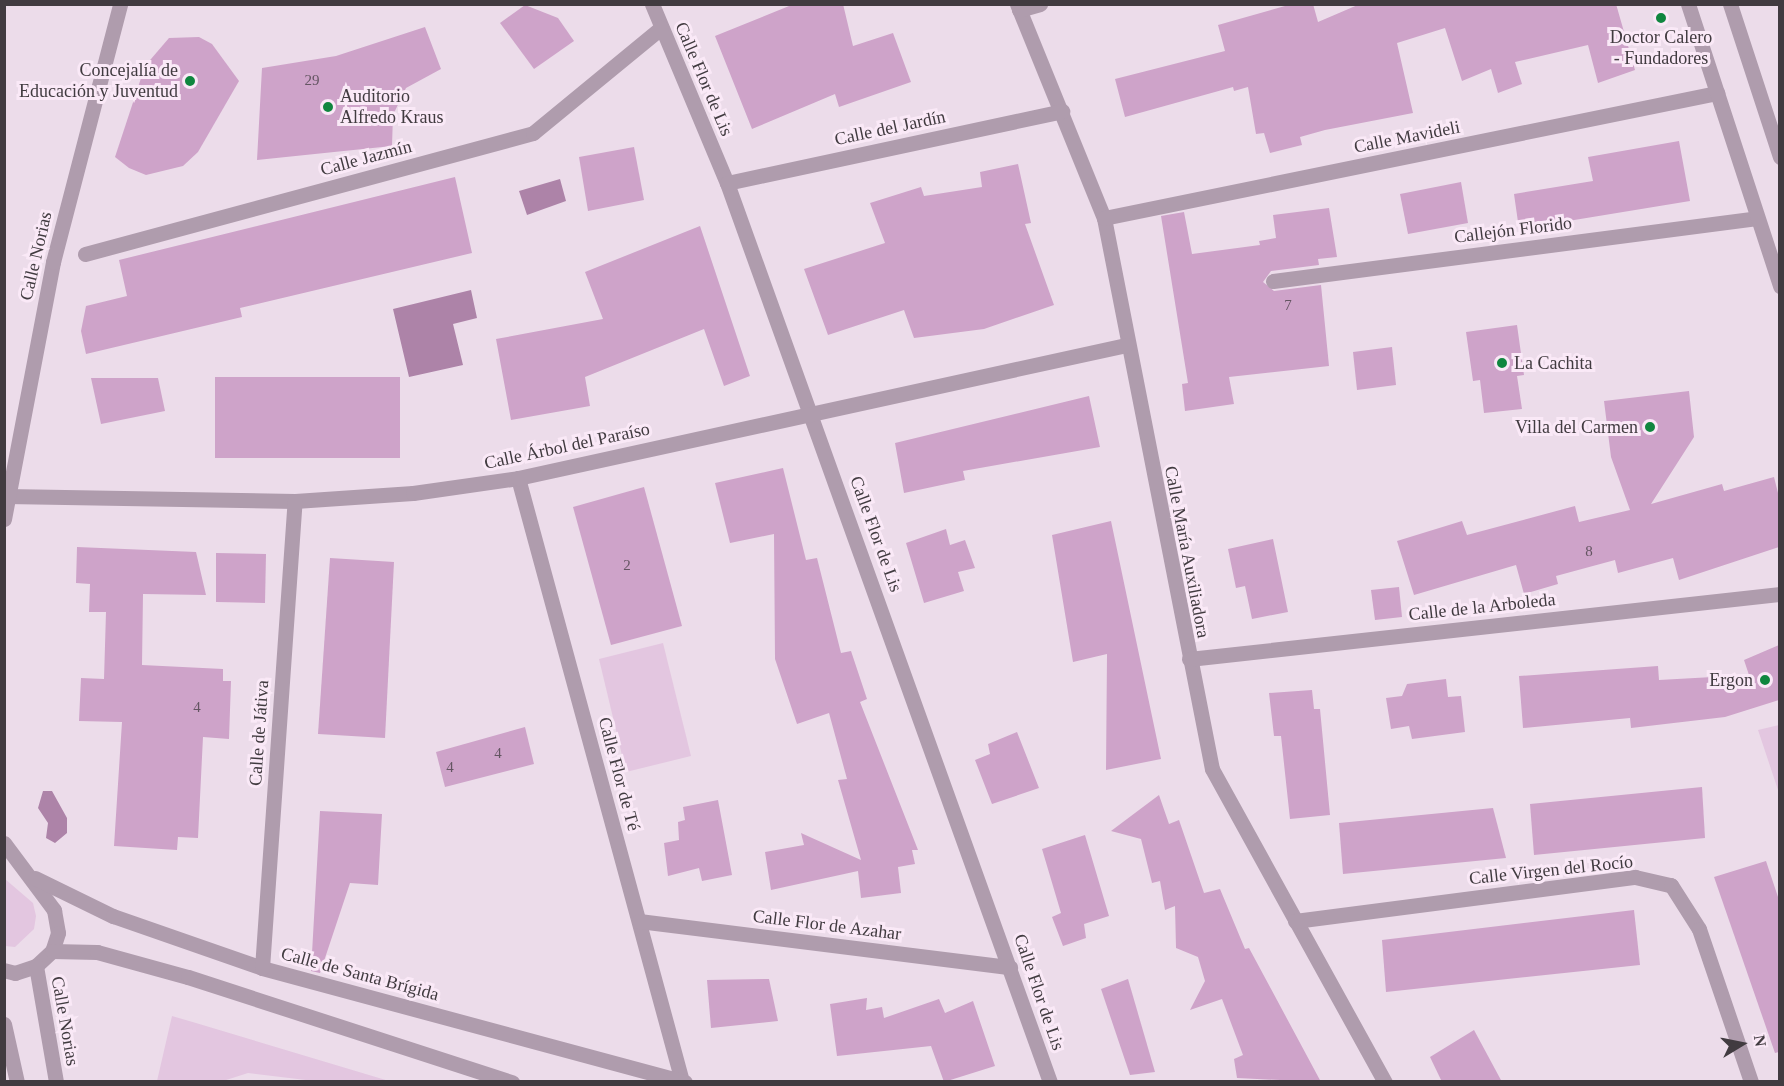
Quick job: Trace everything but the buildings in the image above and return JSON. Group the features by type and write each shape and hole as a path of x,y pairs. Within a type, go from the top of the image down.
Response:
{"street":[{"name":"Calle Norias","path":"4,519 6,496 52,262 120,4"},
{"name":"Calle Flor de Lis","path":"652,4 727,183 812,414 1050,1082"},
{"path":"1018,7 1040,4"},
{"path":"1688,4 1779,286"},
{"path":"1730,4 1779,157"},
{"name":"Calle María Auxiliadora","path":"1018,7 1104,218 1126,345 1212,770 1385,1082"},
{"name":"Calle Jazmín","path":"85,254 533,133 661,28"},
{"name":"Calle Mavideli","path":"1104,218 1717,93"},
{"name":"Calle del Jardín","path":"727,183 1062,111"},
{"name":"Callejón Florido","path":"1274,281 1757,218"},
{"name":"Calle Árbol del Paraíso","path":"6,496 295,501 413,493 518,478 1126,345"},
{"name":"Calle Flor de Té","path":"518,478 684,1081"},
{"name":"Calle de Játiva","path":"262,968 295,501"},
{"name":"Calle de la Arboleda","path":"1189,659 1779,594"},
{"name":"Calle Norias","path":"4,843 34,878 54,910 58,933 52,951"},
{"name":"Calle Virgen del Rocío","path":"1294,921 1635,877 1671,885 1699,929 1751,1082"},
{"name":"Calle de Santa Brígida","path":"34,878 113,916 262,968 684,1081"},
{"name":"Calle Flor de Azahar","path":"639,921 1010,967"},
{"path":"4,970 15,973 36,966 52,951 97,952 188,977 512,1082"},
{"name":"Calle Norias","path":"36,966 56,1082"},
{"path":"4,1024 17,1082"}],"shaded area":[{"path":"560,179 566,201 527,215 519,191"},
{"path":"471,290 477,318 453,324 463,365 409,377 393,309"},
{"path":"663,643 691,756 626,772 599,659"},
{"path":"1780,725 1779,793 1758,730"},
{"path":"43,791 52,791 67,818 67,833 55,843 46,838 48,823 38,808"},
{"path":"5,879 33,903 36,916 34,929 15,947 5,946"},
{"path":"172,1016 389,1081 314,1081 248,1073 223,1081 157,1081"}],"place":[{"name":"Doctor Calero - Fundadores","path":"1661,18"},
{"name":"Concejalía de Educación y Juventud","path":"190,81"},
{"name":"Auditorio Alfredo Kraus","path":"328,107"},
{"name":"La Cachita","path":"1502,363"},
{"name":"Villa del Carmen","path":"1650,427"},
{"name":"Ergon","path":"1765,680"}]}
